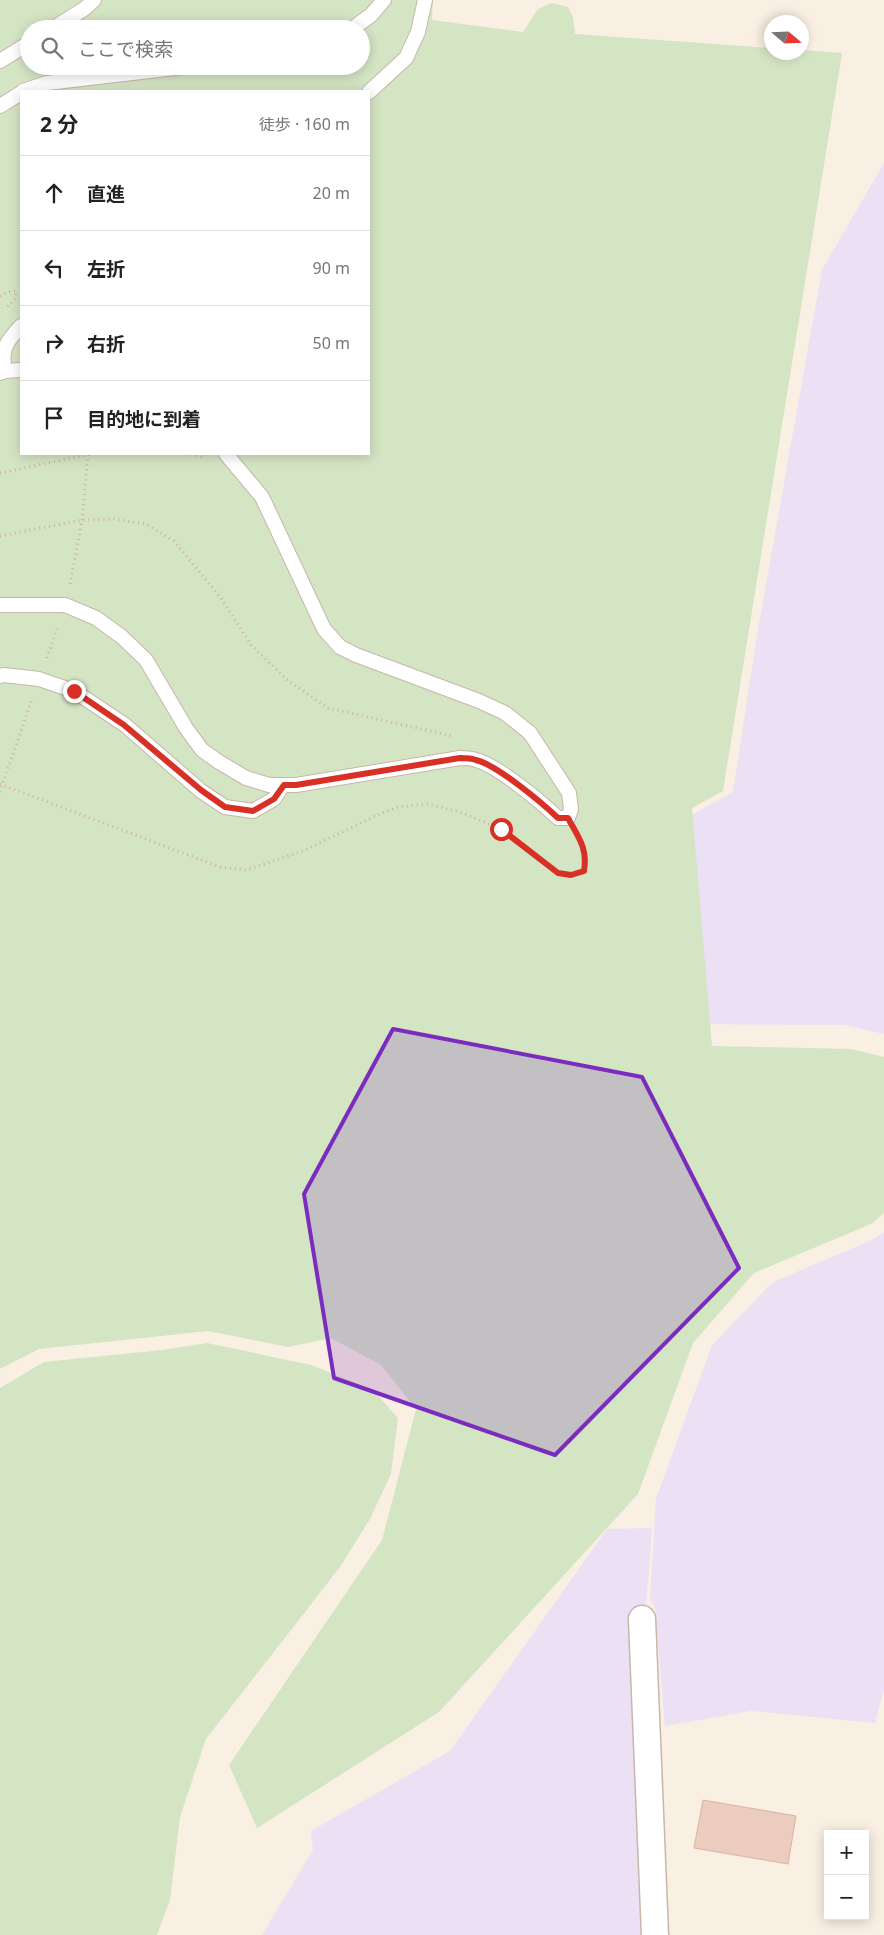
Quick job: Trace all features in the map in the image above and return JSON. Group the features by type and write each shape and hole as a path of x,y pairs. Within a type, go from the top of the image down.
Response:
{"street":[{"path":"642,1619 655,1935"}],"lane":[{"path":"66,20 94,0"},
{"path":"365,20 372,15 384,0"},
{"path":"370,91 406,58 418,32 425,0"},
{"path":"0,61 20,49"},
{"path":"28,90 47,83 115,75"},
{"path":"0,106 20,93"},
{"path":"20,327 7,341 1,359 3,372 20,370"},
{"path":"0,604 65,605 96,618 122,637 146,660 186,728 202,750 246,778 269,785 296,785 460,758 476,760 492,766 534,797 558,818 568,818 571,809 569,793 530,733 505,713 340,647 324,629 262,497 227,455"},
{"path":"0,676 4,674 39,679 74,691 124,725 201,790 225,807 253,811 274,799 284,785"}],"path":[{"path":"0,296 16,291 16,298 5,310"},
{"path":"0,473 84,455"},
{"path":"65,605 82,520 89,455"},
{"path":"0,536 82,520 114,519 146,524 174,541 221,598 251,645 286,679 328,708 466,740 478,747 476,760"},
{"path":"0,784 220,867 246,870 303,851 398,807 428,804 463,813 501,829 558,873 571,875 584,871 586,857 580,840 568,818"}],"highlighted area":[{"path":"393,1029 642,1077 739,1268 555,1455 334,1378 304,1194"}],"shaded area":[{"path":"884,163 884,1034 845,1025 672,1024 675,824 733,792 757,635 822,270"},
{"path":"884,1232 884,1689 875,1723 751,1711 665,1726 655,1607 650,1600 656,1499 712,1345 773,1282 874,1239"},
{"path":"652,1528 646,1607 629,1610 641,1935 262,1935 313,1850 311,1831 450,1751 607,1529"}],"green space":[{"path":"0,0 433,0 432,20 523,32 538,9 552,3 568,7 573,17 575,34 764,48 764,60 809,60 809,51 842,53 723,791 692,808 712,1046 851,1049 884,1057 884,1213 873,1223 754,1273 693,1343 638,1494 439,1712 257,1828 229,1765 382,1540 416,1409 381,1365 331,1338 288,1347 208,1331 39,1349 0,1369"},
{"path":"207,1343 311,1365 373,1390 398,1418 391,1474 370,1519 340,1567 206,1739 180,1817 170,1900 157,1935 0,1935 0,1388 44,1362 162,1350"}],"building":[{"path":"703,1800 796,1816 788,1864 694,1848"}],"route":[{"path":"74,691 124,725 201,790 225,807 253,811 274,799 284,785 296,785 460,758 476,760 492,766 534,797 558,818 568,818 580,840 586,857 584,871 571,875 558,873 501,829"}]}
